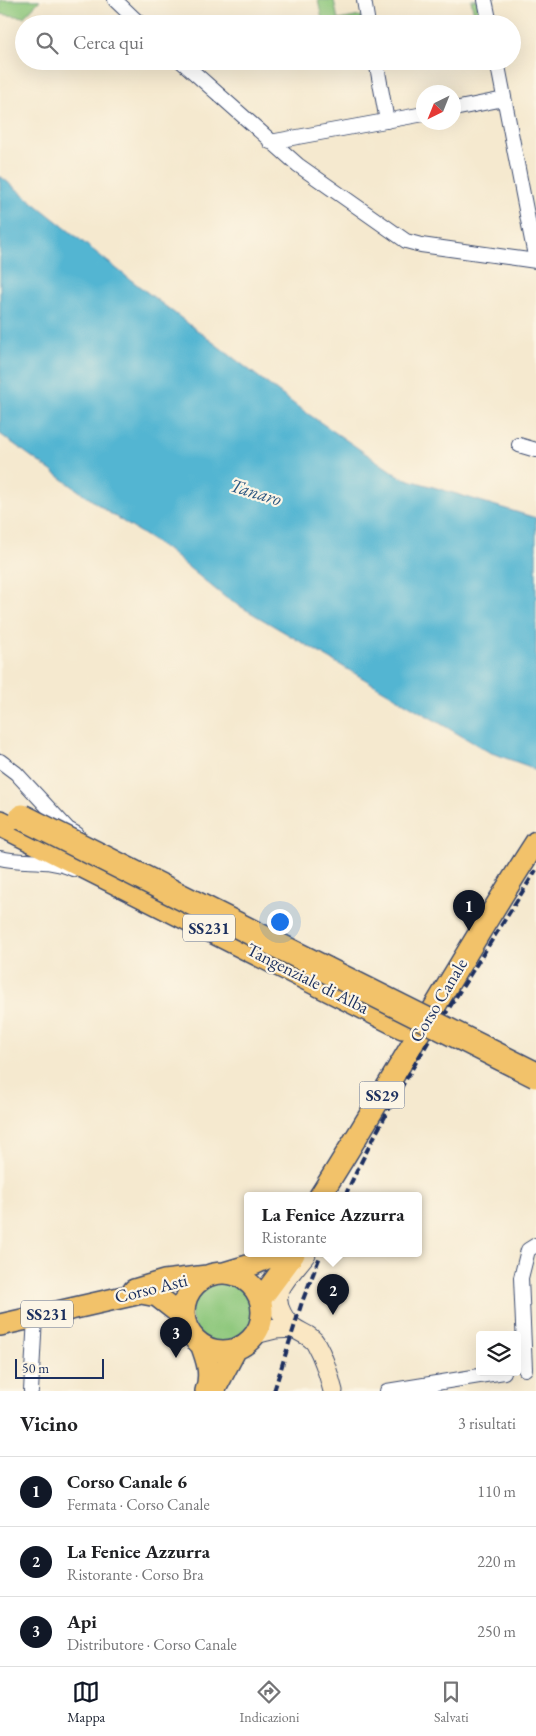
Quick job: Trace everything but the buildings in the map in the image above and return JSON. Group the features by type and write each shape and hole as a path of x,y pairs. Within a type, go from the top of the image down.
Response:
{"highway":[{"name":"Tangenziale di Alba","path":"0,806 13,823 536,1093"},
{"name":"Tangenziale di Alba","path":"13,823 536,1075"}],"main road":[{"name":"Corso Canale","path":"323,1192 350,1150 430,1012 532,847"},
{"name":"Corso Canale","path":"332,1191 350,1150"},
{"path":"206,1391 209,1382 208,1362 201,1344 189,1332 184,1317 184,1304 189,1292 199,1280 254,1264 269,1257"},
{"path":"260,1300 292,1257"},
{"path":"201,1344 218,1350 236,1348 246,1343 255,1334 262,1318 260,1300 250,1284 242,1278 216,1274"},
{"name":"Corso Asti","path":"95,1303 164,1281 216,1274"},
{"name":"Corso Asti","path":"0,1325 141,1293 157,1296 184,1317"},
{"path":"214,1391 236,1348"}],"street":[{"path":"115,0 131,15"},
{"path":"364,0 366,15"},
{"path":"485,0 488,15"},
{"path":"191,70 270,142 327,187 406,240 421,245 536,261 499,70"},
{"path":"378,70 387,121"},
{"path":"461,107 504,99"},
{"path":"270,142 416,116"},
{"path":"519,445 536,450"},
{"path":"0,761 16,773 50,810 74,832 430,1012"},
{"path":"0,858 69,867 414,1040"},
{"path":"526,1369 521,1278 528,1250 536,1245"},
{"path":"304,1257 278,1294 280,1309 294,1328 316,1343 327,1368 333,1391"},
{"path":"31,1391 35,1317"},
{"path":"255,1334 275,1329 294,1328"},
{"path":"387,1391 479,1376"}],"green space":[{"path":"0,0 40,0 26,15 0,14"},
{"path":"318,0 334,0 337,15 321,15"},
{"path":"471,0 477,0 480,15 474,15"},
{"path":"223,1280 235,1282 246,1289 253,1300 255,1312 253,1324 246,1335 235,1342 223,1344 211,1342 200,1335 193,1324 191,1312 193,1300 200,1289 211,1282"}],"water":[{"name":"Tanaro","path":"0,176 127,277 298,407 400,477 536,518 536,771 528,766 489,752 226,598 166,549 111,514 0,434"}],"railway":[{"path":"347,1192 365,1154 411,1071 536,870"},
{"path":"274,1391 302,1302 320,1257"}],"place":[{"name":"Corso Canale 6","path":"469,931"},
{"name":"La Fenice Azzurra","path":"333,1315"},
{"name":"Api","path":"176,1358"}]}
